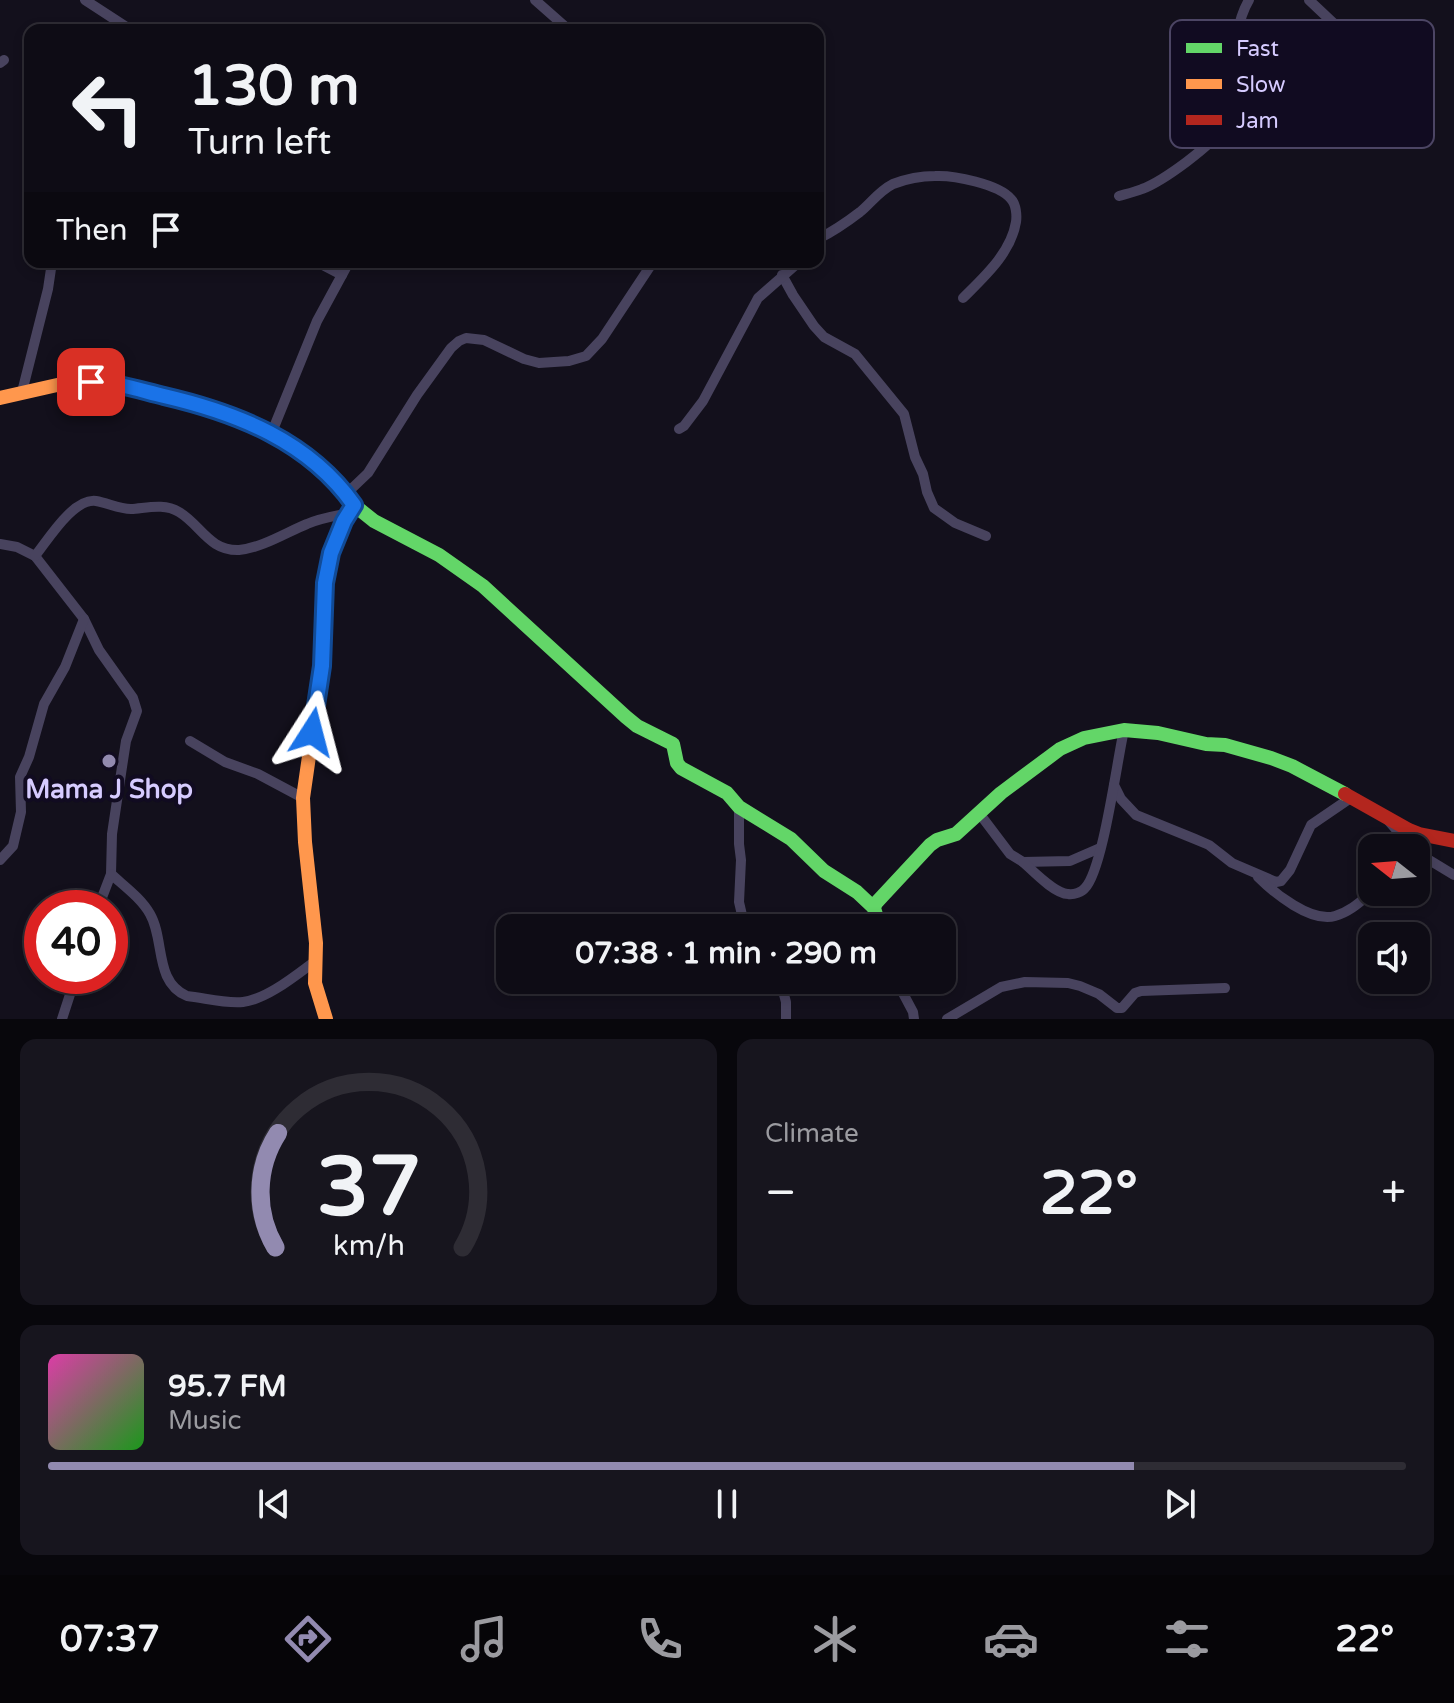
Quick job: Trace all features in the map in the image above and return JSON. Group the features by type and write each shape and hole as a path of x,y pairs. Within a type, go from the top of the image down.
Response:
{"street":[{"path":"85,0 122,24"},
{"path":"535,0 562,24"},
{"path":"1240,20 1249,0"},
{"path":"1309,0 1330,20"},
{"path":"1119,196 1161,179 1202,148"},
{"path":"824,237 861,211 875,196 892,185 917,177 959,177 1002,192 1016,207 1011,237 994,265 963,298"},
{"path":"22,392 51,268"},
{"path":"329,268 342,275"},
{"path":"272,432 317,321 346,268"},
{"path":"326,1019 315,983 316,943 303,798 322,666 325,583 331,553 350,504 417,395 459,341 466,338 484,340 539,363 569,361 586,356 602,339 649,268"},
{"path":"679,429 703,401 758,298 791,268"},
{"path":"782,275 814,326 824,337 855,354 904,414 915,457 934,508 955,523 986,536"},
{"path":"0,398 66,383 103,382 196,403 272,432 321,469 350,504 374,521 439,555 483,586 637,726 673,744 681,768 727,793 739,807 791,839 824,871 857,892 874,908 876,914"},
{"path":"35,556 74,509 83,502 93,500 129,509 168,507 179,512 212,543 240,550 283,536 350,504"},
{"path":"0,544 17,547 35,556 84,619 99,650 133,698 137,711 126,741 112,834 111,874 105,890"},
{"path":"0,860 16,838 21,812 20,777 44,704 69,659 84,619"},
{"path":"874,908 930,845 956,834 1001,793 1060,749 1084,738 1124,730 1158,733 1201,744 1231,746 1292,766 1419,834 1454,841"},
{"path":"979,813 1010,854 1056,890 1066,895 1078,893 1091,879 1100,848 1124,730"},
{"path":"190,741 225,762 258,774 303,798"},
{"path":"1114,785 1121,799 1136,815 1209,845 1232,863 1255,874 1281,881 1290,870 1311,825 1352,797"},
{"path":"739,807 739,902 742,914"},
{"path":"1383,815 1400,834"},
{"path":"1023,862 1070,861 1100,848"},
{"path":"1430,860 1454,875"},
{"path":"111,874 150,913 164,971 180,993 243,1002 253,1000 282,985 314,962"},
{"path":"1255,874 1274,893 1317,915 1339,915 1358,904"},
{"path":"947,1019 1001,987 1025,982 1080,986 1099,994 1117,1008 1122,1008 1135,993 1141,991 1225,988"},
{"path":"62,1019 70,994"},
{"path":"784,994 786,1019"},
{"path":"903,994 914,1019"}],"traffic: fast":[{"path":"342,490 354,505 374,521 439,555 483,586 626,717 673,744 681,768 727,793 739,807 791,839 824,871 857,892 874,908"},
{"path":"323,601 333,551 354,505"},
{"path":"876,914 876,903 930,845 956,834 1001,793 1060,749 1084,738 1124,730 1225,745 1292,766 1345,794"}],"traffic: slow":[{"path":"0,398 66,383 103,382 186,401 272,432 321,469 342,490"},
{"path":"323,601 322,666 303,798 316,943 315,983 326,1019"}],"traffic: jam":[{"path":"1345,794 1409,830 1454,841"}],"place":[{"name":"Mama J Shop","path":"109,761"}],"route":[{"path":"91,382 122,385 186,401 272,432 321,469 354,505 331,553 325,583 322,666 312,732"}]}
